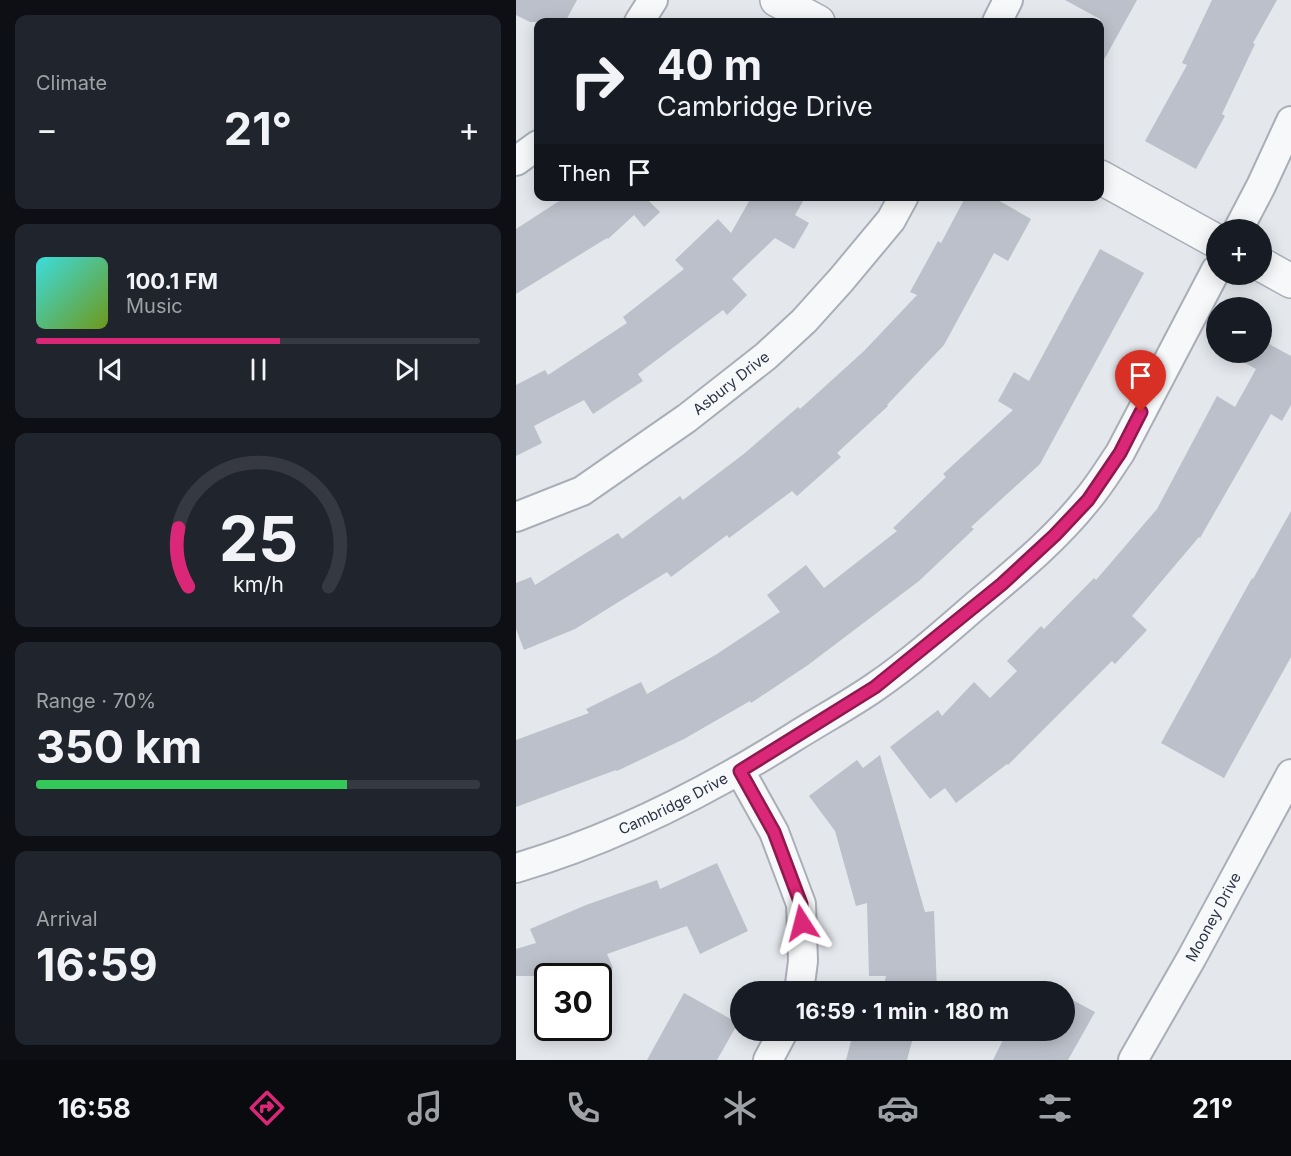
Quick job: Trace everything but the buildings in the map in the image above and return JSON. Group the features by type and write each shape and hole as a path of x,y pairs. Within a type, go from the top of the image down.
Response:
{"street":[{"path":"642,18 653,0"},
{"path":"777,0 811,18"},
{"path":"999,18 1008,0"},
{"path":"1244,219 1291,121"},
{"path":"516,161 534,148"},
{"path":"1104,179 1206,235"},
{"name":"Asbury Drive","path":"516,517 582,491 687,417 766,356 804,321 841,280 891,220 901,201"},
{"path":"1272,271 1291,281"},
{"name":"Cambridge Drive","path":"516,868 586,845 682,803 740,771 875,687 1002,584 1088,500 1120,453 1208,285"},
{"path":"740,771 774,832 801,904 803,961 800,981"},
{"name":"Mooney Drive","path":"1133,1060 1191,960 1291,774"},
{"path":"768,1060 778,1041"}],"route":[{"path":"802,923 801,904 774,832 740,771 875,687 1002,584 1055,535 1088,500 1120,453 1141,412"}]}
